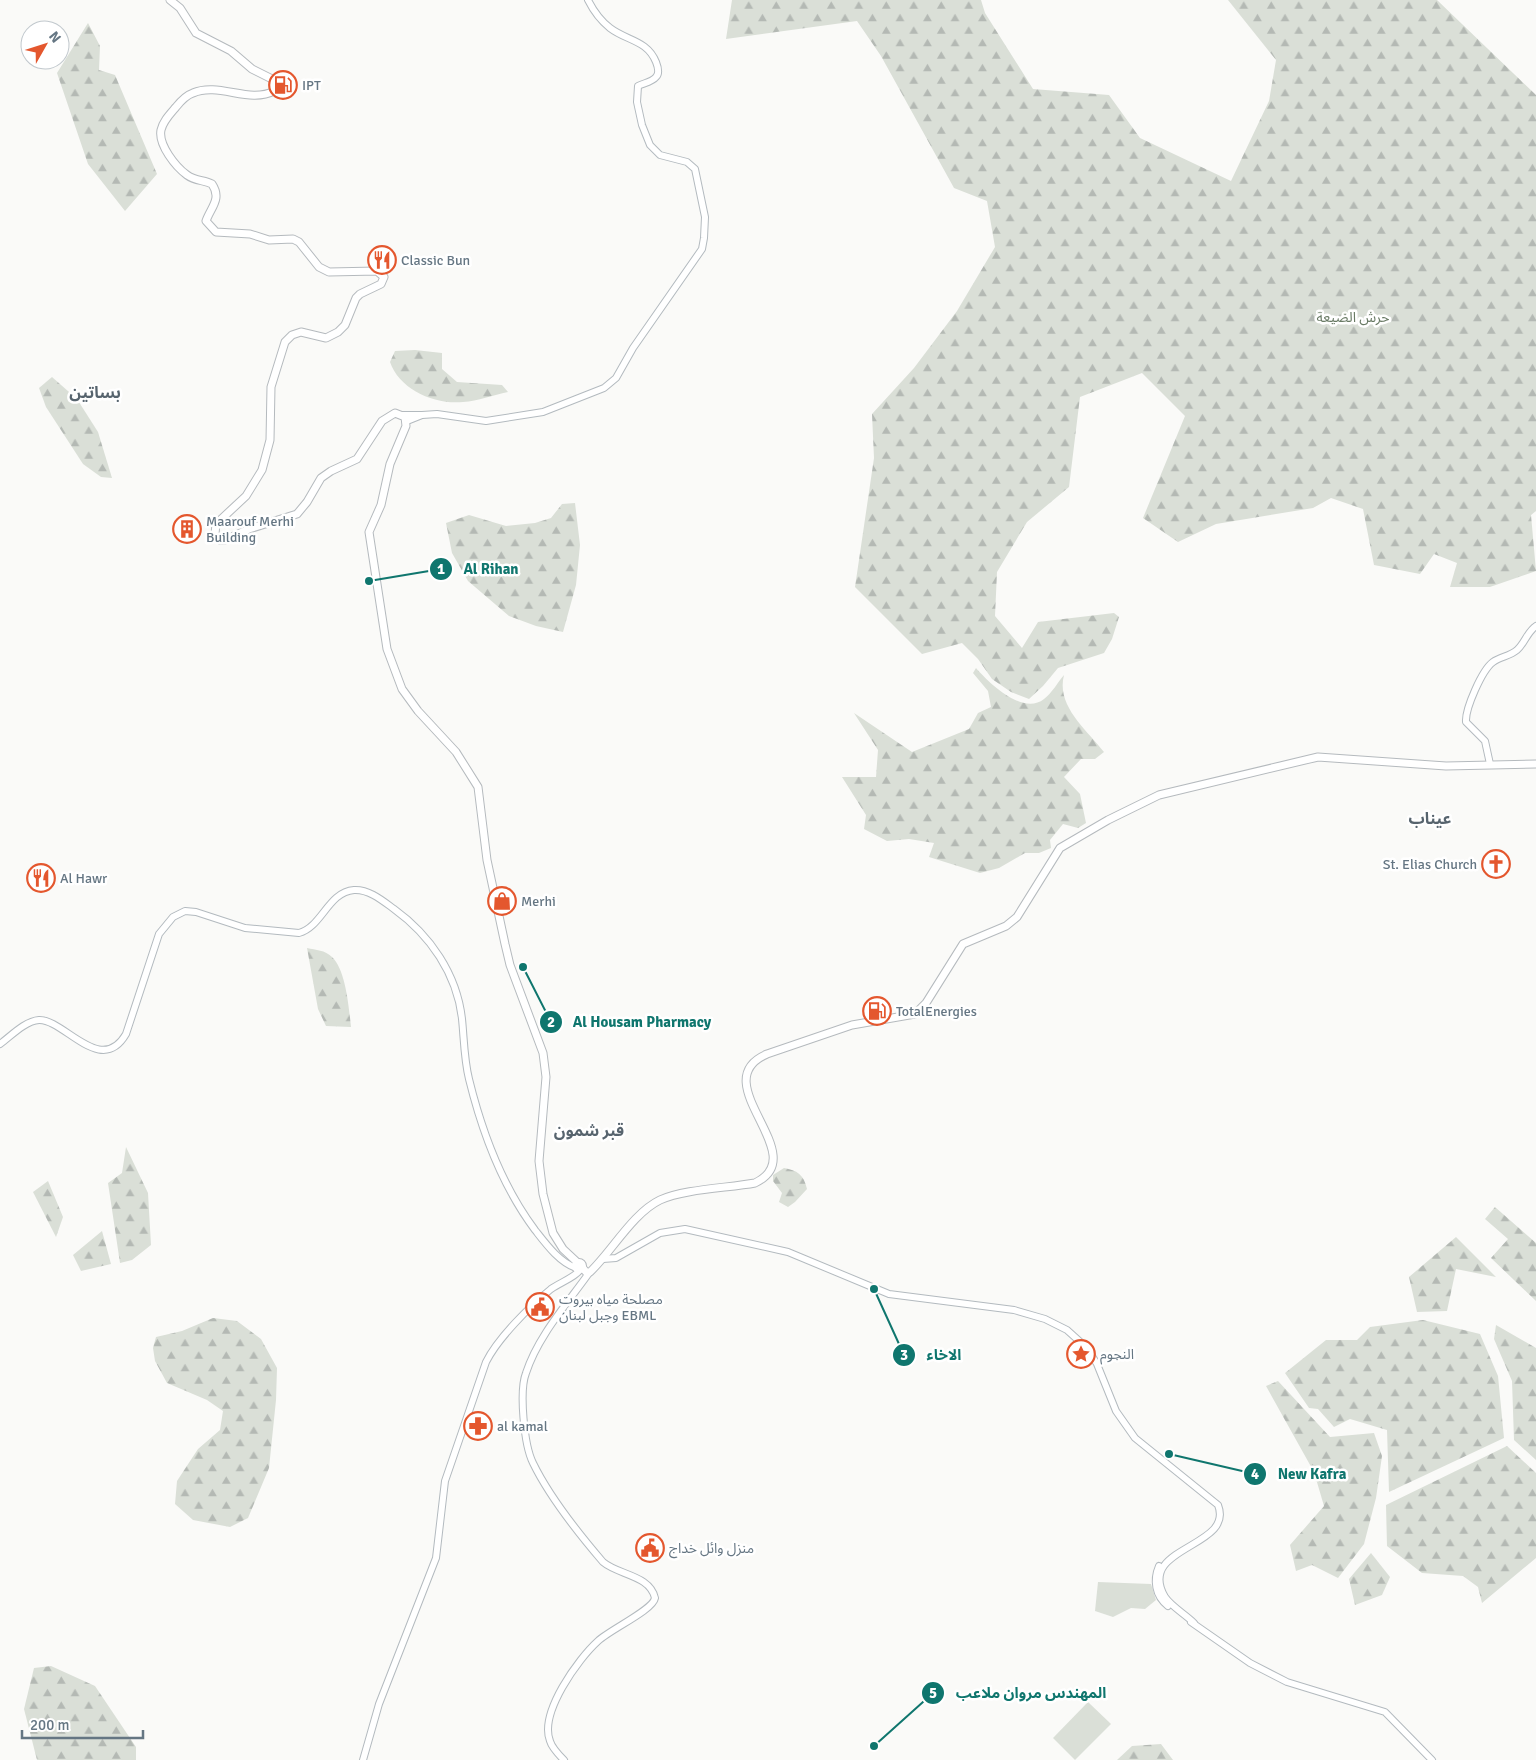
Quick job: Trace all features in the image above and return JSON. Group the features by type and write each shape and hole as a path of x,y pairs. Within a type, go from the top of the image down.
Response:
{"main road":[{"path":"170,0 180,8 196,33 231,51 252,69 272,79 278,85 274,91 261,95 210,90 193,93 178,104 161,128 161,139 182,171 193,179 212,184 217,192 217,200 206,221 208,226 216,232 243,233 269,240 293,240 299,242 319,267 330,272 377,271 384,277 380,284 356,298 344,325 338,332 326,338 300,332 292,335 286,342 271,387 270,440 262,470 246,496 216,524 215,534 220,540 225,540 249,529 297,514 325,474 357,459 382,421 395,413 402,415 407,421 390,464 381,505 369,532 387,650 407,696 418,711 456,752 478,787 487,860 510,966 543,1053 546,1077 539,1161 543,1194 554,1233 563,1249 579,1267 588,1272 603,1259 641,1215 660,1200 687,1193 755,1183 766,1176 773,1163 772,1151 745,1078 746,1071 756,1058 852,1025 915,1014 926,1003 958,948 972,939 1006,926 1017,918 1056,854 1071,840 1159,795 1313,758 1340,757 1446,766 1536,764"}],"street":[{"path":"402,415 436,414 486,421 498,420 543,412 608,386 702,248 705,217 695,169 687,162 674,160 657,153 648,141 642,125 637,94 638,86 654,79 657,75 658,67 654,57 640,42 606,25 588,0"},
{"path":"407,421 422,415"},
{"path":"1490,764 1485,741 1466,722 1468,707 1488,667 1496,660 1519,648 1530,630 1536,626"},
{"path":"0,1044 27,1024 39,1020 48,1021 91,1047 103,1049 120,1043 126,1034 155,942 168,921 179,913 196,912 245,928 288,934 299,933 313,926 340,896 354,890 370,894 403,916 422,933 440,956 460,1009 469,1080 502,1176 517,1203 546,1243 566,1263 579,1267"},
{"path":"603,1259 616,1258 660,1233 685,1229 788,1252 889,1294 1014,1310 1055,1324 1078,1338 1091,1353 1116,1411 1135,1438 1218,1505 1220,1514 1216,1528 1187,1546 1166,1563 1162,1570 1161,1584 1168,1600 1194,1623 1250,1663 1282,1680 1386,1712 1432,1760"},
{"path":"364,1760 379,1704 436,1558 446,1481 486,1362 497,1345 538,1300 579,1267"},
{"path":"564,1760 550,1742 548,1724 552,1708 564,1685 586,1654 598,1641 620,1624 650,1607 655,1598 650,1587 644,1582 612,1570 603,1562 552,1494 529,1454 522,1395 526,1372 562,1308 588,1272"}],"green space":[{"name":"حرش الضيعة","path":"732,0 981,0 985,13 1033,89 1109,95 1140,138 1231,181 1269,101 1276,60 1228,0 1437,0 1536,95 1536,511 1531,515 1536,571 1490,587 1450,587 1457,563 1434,554 1420,574 1374,565 1363,509 1331,498 1313,508 1216,524 1178,542 1143,518 1185,416 1142,373 1080,397 1069,487 1027,522 997,572 995,616 1022,648 1038,622 1114,613 1119,617 1112,639 1104,653 1058,668 1029,699 1011,692 992,679 978,659 962,643 922,654 855,587 874,458 872,414 914,368 957,311 995,247 987,201 954,188 881,56 857,21 726,39"},
{"path":"88,23 100,46 99,70 115,75 157,174 125,211 88,164 57,73 59,70 70,70 70,52"},
{"path":"415,350 442,353 442,369 457,382 502,385 508,392 463,402 441,401 430,398 409,387 401,380 390,362 395,351"},
{"path":"52,377 77,399 98,432 112,478 101,477 83,464 46,407 39,388"},
{"path":"575,503 580,545 576,585 563,632 536,626 509,616 468,581 452,553 446,523 469,515 506,526 535,523 551,518 562,504"},
{"path":"976,668 989,682 1007,696 1026,703 1036,703 1044,699 1064,675 1064,697 1068,707 1081,726 1104,752 1095,759 1081,759 1064,777 1080,794 1086,823 1078,828 1063,824 1050,840 1051,848 1039,853 1025,853 999,868 980,873 929,857 934,843 909,839 887,841 864,829 866,815 842,777 876,777 878,750 854,713 912,752 969,729 978,713 991,707 988,691 973,673"},
{"path":"307,948 326,953 337,963 344,980 351,1027 326,1026 318,1009"},
{"path":"126,1147 148,1193 151,1245 132,1260 120,1263 108,1183 122,1173"},
{"path":"784,1168 799,1174 804,1180 807,1189 788,1207 779,1202 782,1193 773,1181 773,1175"},
{"path":"48,1181 63,1217 56,1237 33,1192"},
{"path":"1495,1207 1536,1243 1536,1301 1491,1258 1508,1239 1485,1219"},
{"path":"102,1231 111,1264 81,1271 73,1255"},
{"path":"1456,1237 1496,1277 1456,1269 1447,1311 1417,1312 1409,1277"},
{"path":"213,1318 237,1321 261,1339 277,1368 276,1400 269,1468 248,1518 230,1527 193,1520 175,1504 177,1481 198,1449 220,1430 223,1411 207,1400 167,1383 155,1361 153,1348 156,1337 182,1331"},
{"path":"1423,1320 1480,1334 1498,1376 1504,1438 1389,1492 1387,1430 1350,1419 1334,1427 1318,1409 1309,1408 1285,1373 1326,1340 1357,1340 1370,1327"},
{"path":"1496,1325 1536,1348 1536,1460 1514,1440 1512,1381 1494,1339"},
{"path":"1278,1381 1330,1437 1374,1433 1382,1456 1376,1498 1364,1544 1338,1578 1312,1565 1296,1571 1290,1545 1324,1506 1314,1472 1266,1386"},
{"path":"1507,1446 1536,1473 1536,1558 1482,1603 1478,1587 1463,1576 1422,1573 1387,1546 1386,1505"},
{"path":"1371,1553 1390,1577 1382,1595 1355,1605 1349,1579"},
{"path":"1098,1582 1151,1584 1156,1600 1145,1609 1131,1608 1113,1617 1095,1611"},
{"path":"51,1666 95,1686 136,1747 136,1760 37,1760 24,1709 34,1668"},
{"path":"1088,1702 1111,1724 1075,1760 1053,1738"},
{"path":"1161,1744 1173,1760 1117,1760 1132,1746"}],"place":[{"name":"IPT","path":"283,85"},
{"name":"Classic Bun","path":"382,260"},
{"name":"Maarouf Merhi Building","path":"187,529"},
{"name":"Al Rihan","path":"369,581"},
{"name":"St. Elias Church","path":"1496,864"},
{"name":"Al Hawr","path":"41,878"},
{"name":"Merhi","path":"502,901"},
{"name":"Al Housam Pharmacy","path":"523,967"},
{"name":"TotalEnergies","path":"877,1011"},
{"name":"الاخاء","path":"874,1289"},
{"name":"مصلحة مياه بيروت وجبل لبنان EBML","path":"540,1307"},
{"name":"النجوم","path":"1081,1354"},
{"name":"al kamal","path":"478,1426"},
{"name":"New Kafra","path":"1169,1454"},
{"name":"منزل وائل خداج","path":"650,1548"},
{"name":"المهندس مروان ملاعب","path":"874,1746"}],"district":[{"name":"بساتين","path":"95,393"},
{"name":"عيناب","path":"1430,819"},
{"name":"قبر شمون","path":"589,1131"}]}
